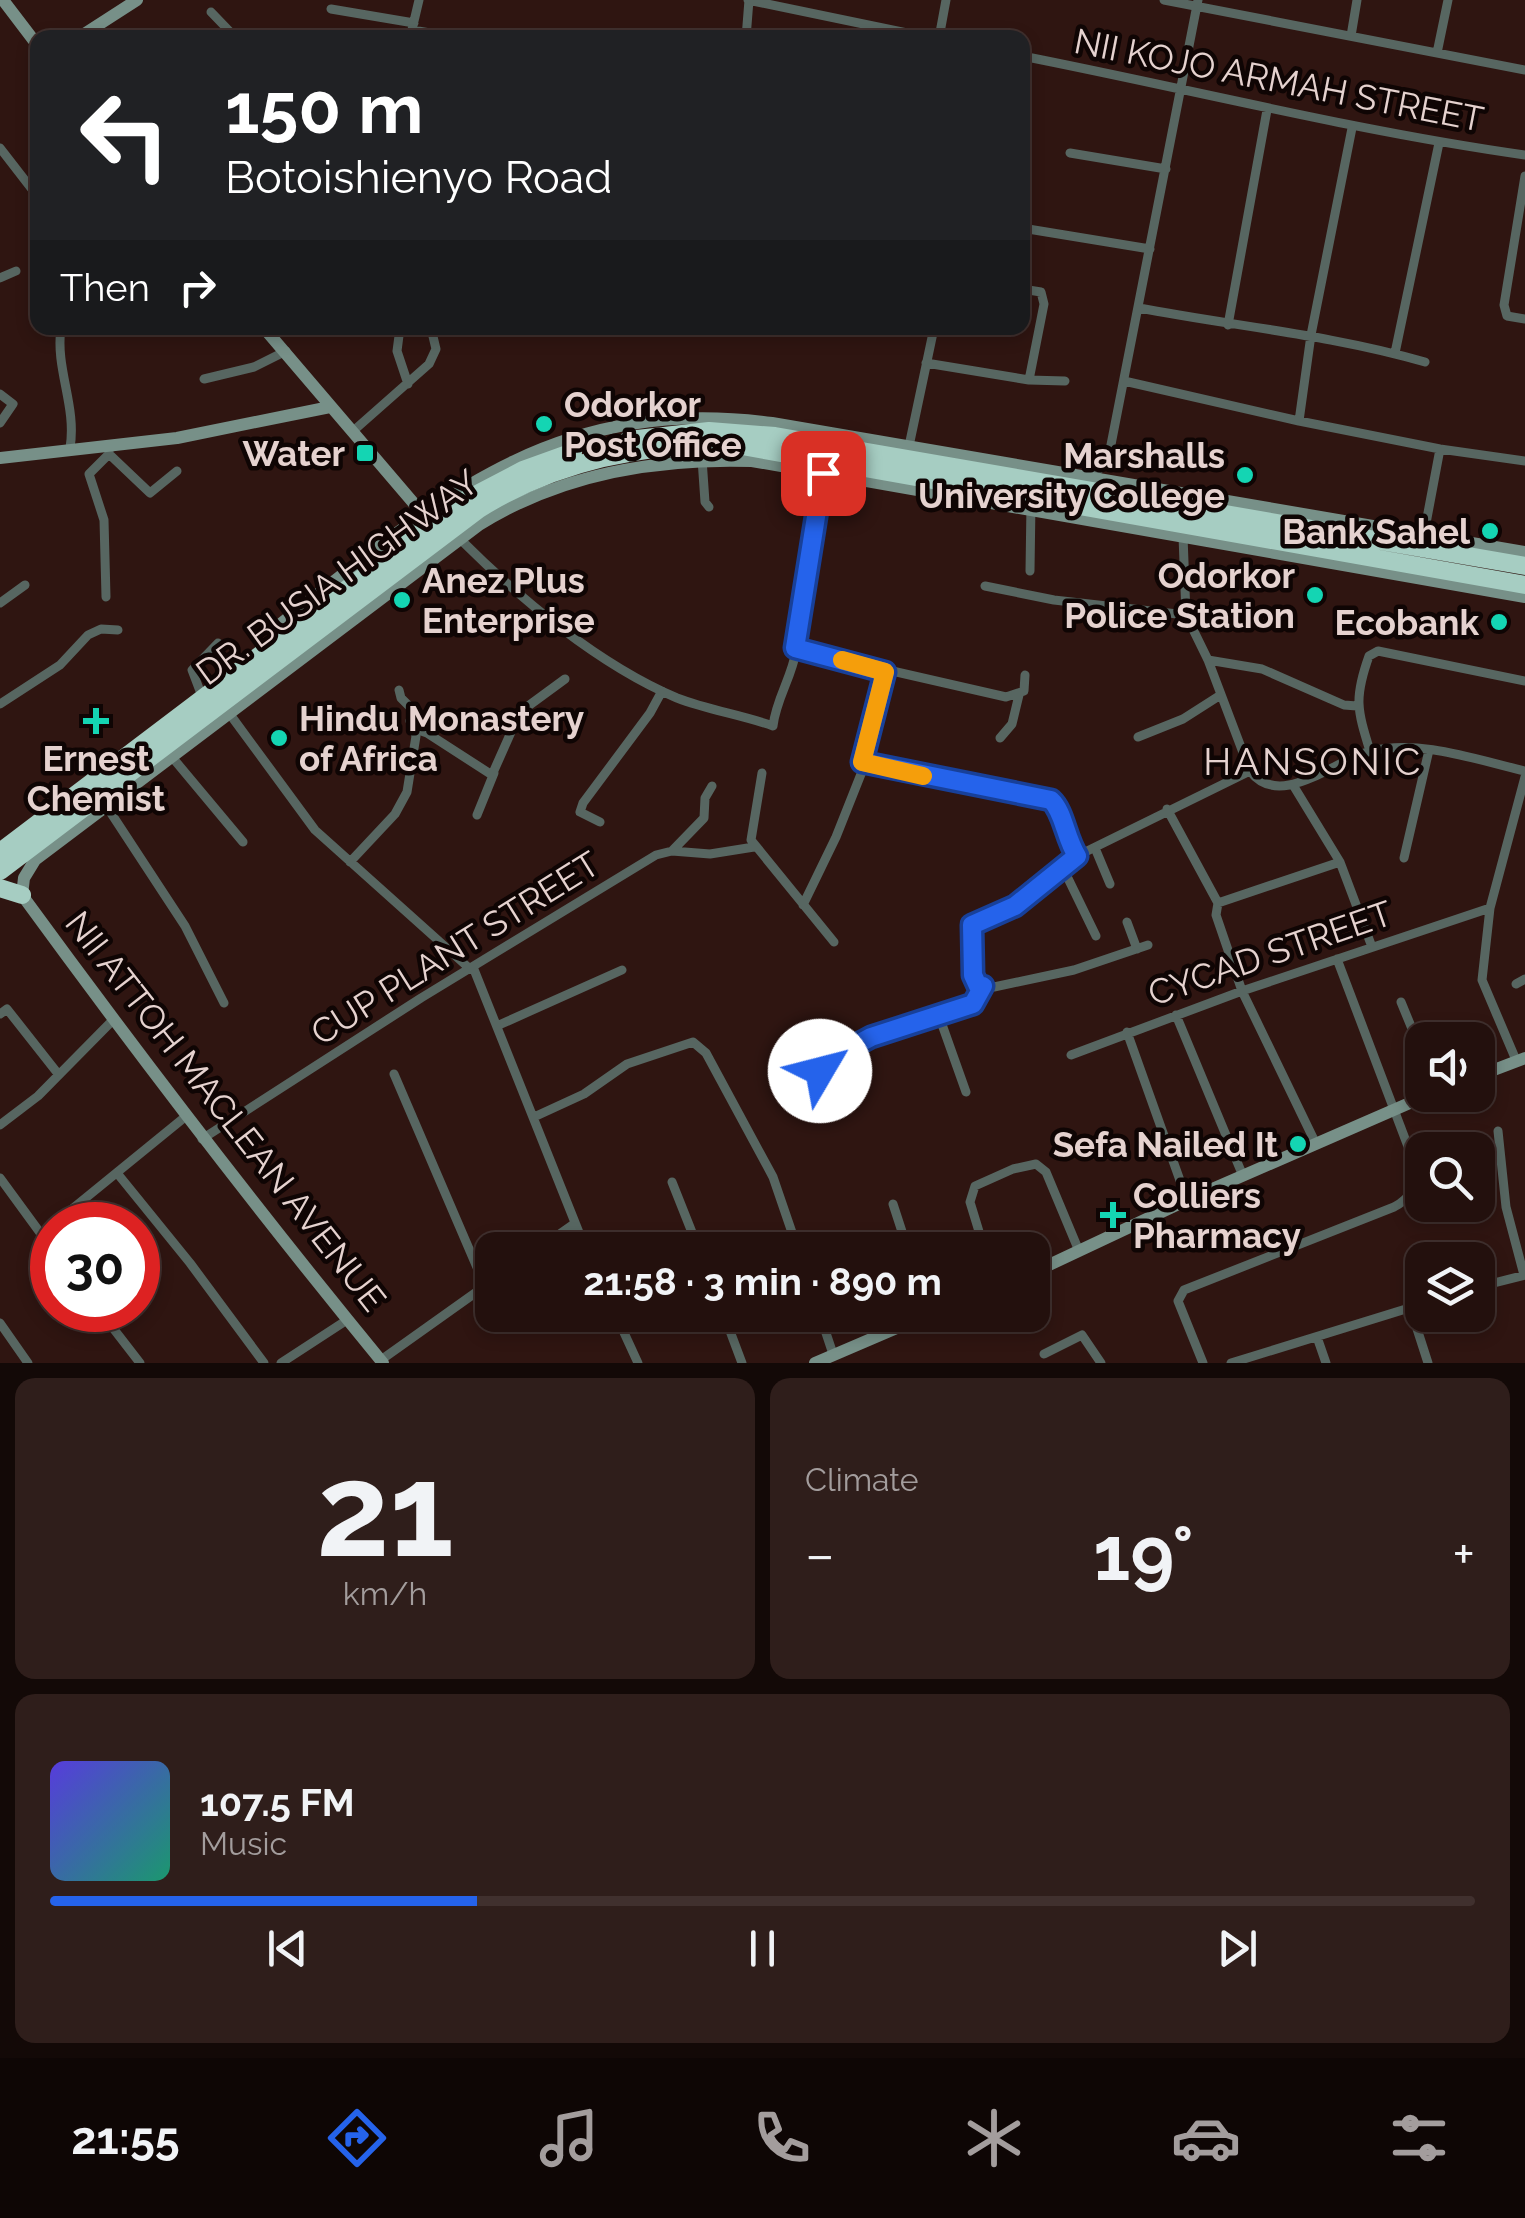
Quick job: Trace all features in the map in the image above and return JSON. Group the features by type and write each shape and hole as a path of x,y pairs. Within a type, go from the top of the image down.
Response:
{"highway":[{"name":"DR. BUSIA HIGHWAY","path":"0,852 8,838 216,710 267,651 439,529 462,502 500,480 583,450 691,424 775,436 1301,535 1525,566"},
{"name":"DR. BUSIA HIGHWAY","path":"0,871 326,626 341,601 419,542 519,486 572,465 624,452 674,446 742,446 859,473 1031,503 1129,505"},
{"name":"DR. BUSIA HIGHWAY","path":"1301,535 1450,570 1525,581"},
{"path":"216,710 245,701"},
{"path":"0,888 22,896"}],"street":[{"path":"2,0 30,36"},
{"path":"90,30 137,0"},
{"path":"331,8 412,30 419,0"},
{"path":"746,30 748,0 892,30"},
{"path":"940,30 946,0"},
{"path":"1164,0 1198,3 1525,70"},
{"path":"1351,36 1358,0"},
{"path":"1436,53 1448,0"},
{"path":"1092,477 1108,460 1198,3"},
{"path":"211,12 228,30"},
{"name":"NII KOJO ARMAH STREET","path":"1030,58 1352,128 1525,156"},
{"path":"1228,325 1266,110"},
{"path":"1299,421 1352,128"},
{"path":"1395,353 1440,143"},
{"path":"0,148 30,187"},
{"path":"1070,152 1166,169"},
{"path":"1525,176 1504,305 1507,316 1525,318"},
{"path":"1030,229 1150,249"},
{"path":"0,278 16,271"},
{"path":"1029,380 1044,304 1041,292 1030,290"},
{"path":"1139,308 1228,325 1312,335 1425,362"},
{"path":"60,335 59,361 73,414 70,448"},
{"path":"271,335 439,529 578,640 662,690 719,712 774,726 775,710 796,649 823,473"},
{"path":"399,335 397,351 408,384"},
{"path":"352,432 429,364 436,349 433,335"},
{"path":"909,446 932,335"},
{"path":"204,379 262,364 286,351"},
{"path":"926,363 1029,380 1065,381"},
{"path":"1124,381 1299,421 1525,461"},
{"path":"0,394 13,404 0,423"},
{"path":"0,458 70,448 110,450 330,407"},
{"name":"DR. BUSIA HIGHWAY","path":"439,529 441,501 512,460 560,440 650,419 691,424 772,423 1525,552"},
{"path":"1424,534 1440,449"},
{"path":"110,450 150,493 177,471"},
{"path":"106,597 104,520 89,471 110,450"},
{"path":"702,459 705,502 709,507"},
{"name":"DR. BUSIA HIGHWAY","path":"245,701 439,529 508,507 556,485 632,467 702,459 752,461 823,473 859,473"},
{"path":"1108,460 1116,481"},
{"path":"410,498 423,503 441,501"},
{"path":"1030,572 1031,503"},
{"name":"DR. BUSIA HIGHWAY","path":"1031,503 1183,536 1525,597"},
{"path":"1183,536 1186,616 1256,780 1293,785 1370,751 1429,750 1525,774 1490,908 1482,980 1521,1059 1495,1069"},
{"path":"0,603 25,586"},
{"path":"985,586 1054,600 1186,616"},
{"path":"0,704 60,665 88,635 101,629 118,630"},
{"path":"218,643 192,670 216,710 314,830 471,968 499,1025 578,1232"},
{"path":"796,649 1000,696 1019,695"},
{"path":"1370,751 1357,706 1368,656 1378,651 1525,681"},
{"path":"1208,660 1262,669 1344,705 1357,706"},
{"path":"803,905 865,764 862,753 885,672"},
{"path":"1000,738 1012,724 1025,674"},
{"path":"478,815 507,735 520,712 565,679"},
{"path":"350,862 394,814 407,792 416,736 410,721 413,710 399,690"},
{"path":"600,822 580,812 583,803 650,713 662,690"},
{"path":"1138,737 1183,720 1219,696"},
{"path":"22,896 27,870 34,860 172,757 216,710"},
{"path":"412,728 428,733 489,775 494,773"},
{"path":"1404,858 1429,750"},
{"path":"172,757 243,842"},
{"path":"865,764 1051,800 1059,808 1064,834 1077,856"},
{"path":"1148,945 1074,970 994,987 978,986 973,975 972,925 1015,906 1077,856 1250,771"},
{"path":"762,773 750,833 754,847 834,942"},
{"path":"1293,785 1340,862 1372,947"},
{"name":"CUP PLANT STREET","path":"202,1139 471,968 656,855 672,851 704,818 712,786"},
{"path":"108,807 186,926 224,1004"},
{"path":"1168,809 1218,904 1216,915 1242,991 1316,1144"},
{"path":"672,851 710,854 754,847"},
{"path":"1095,848 1110,884"},
{"path":"1218,904 1340,862"},
{"path":"1062,866 1096,936"},
{"name":"NII ATTOH MACLEAN AVENUE","path":"22,896 202,1139 382,1362"},
{"name":"CYCAD STREET","path":"1071,1055 1242,991 1490,908"},
{"path":"1127,922 1137,949"},
{"path":"1203,1363 1178,1301 1184,1290 1406,1200 1416,1180 1388,1089 1337,958"},
{"path":"499,1025 622,970"},
{"path":"842,1098 820,1071 821,1064 871,1037 973,1004 983,986"},
{"path":"1401,1002 1409,1022"},
{"path":"0,1014 7,1008 59,1075"},
{"path":"1176,1015 1243,1176"},
{"path":"939,1016 966,1092"},
{"path":"0,1125 59,1075 112,1020"},
{"path":"1127,1032 1187,1200"},
{"path":"534,1117 584,1094 627,1064 693,1042 706,1053 766,1164 791,1232"},
{"path":"394,1074 475,1253"},
{"path":"1050,1264 1405,1105"},
{"path":"81,1202 186,1117"},
{"path":"1495,1283 1524,1275 1506,1208 1498,1130"},
{"path":"979,1232 970,1196 975,1186 1028,1164 1042,1168 1079,1251"},
{"path":"116,1174 190,1262 264,1363"},
{"path":"0,1178 30,1217"},
{"path":"672,1182 692,1232"},
{"path":"893,1204 902,1232"},
{"path":"563,1232 574,1224"},
{"path":"382,1362 475,1294"},
{"path":"1231,1363 1405,1309"},
{"path":"281,1363 347,1320"},
{"path":"0,1323 28,1363"},
{"path":"116,1332 140,1363"},
{"path":"624,1332 638,1363"},
{"path":"730,1332 742,1363"},
{"path":"826,1332 833,1354"},
{"path":"815,1363 887,1332"},
{"path":"1418,1332 1428,1363"},
{"path":"1044,1354 1082,1335 1101,1363"},
{"path":"1317,1336 1326,1363"}],"slow traffic":[{"path":"842,660 885,672 862,762 923,776"}],"place":[{"name":"Odorkor Post Office","path":"544,424"},
{"name":"Water","path":"365,453"},
{"name":"Marshalls University College","path":"1245,475"},
{"name":"Bank Sahel","path":"1490,531"},
{"name":"Odorkor Police Station","path":"1315,595"},
{"name":"Anez Plus Enterprise","path":"402,600"},
{"name":"Ecobank","path":"1499,622"},
{"name":"Ernest Chemist","path":"96,721"},
{"name":"Hindu Monastery of Africa","path":"279,738"},
{"name":"Sefa Nailed It","path":"1298,1144"},
{"name":"Colliers Pharmacy","path":"1113,1215"}],"district":[{"name":"HANSONIC","path":"1313,761"}],"route":[{"path":"820,1071 821,1064 871,1037 973,1004 983,986 974,983 972,925 1015,906 1077,856 1064,834 1059,808 1051,800 862,762 885,672 795,648 823,473"}]}
